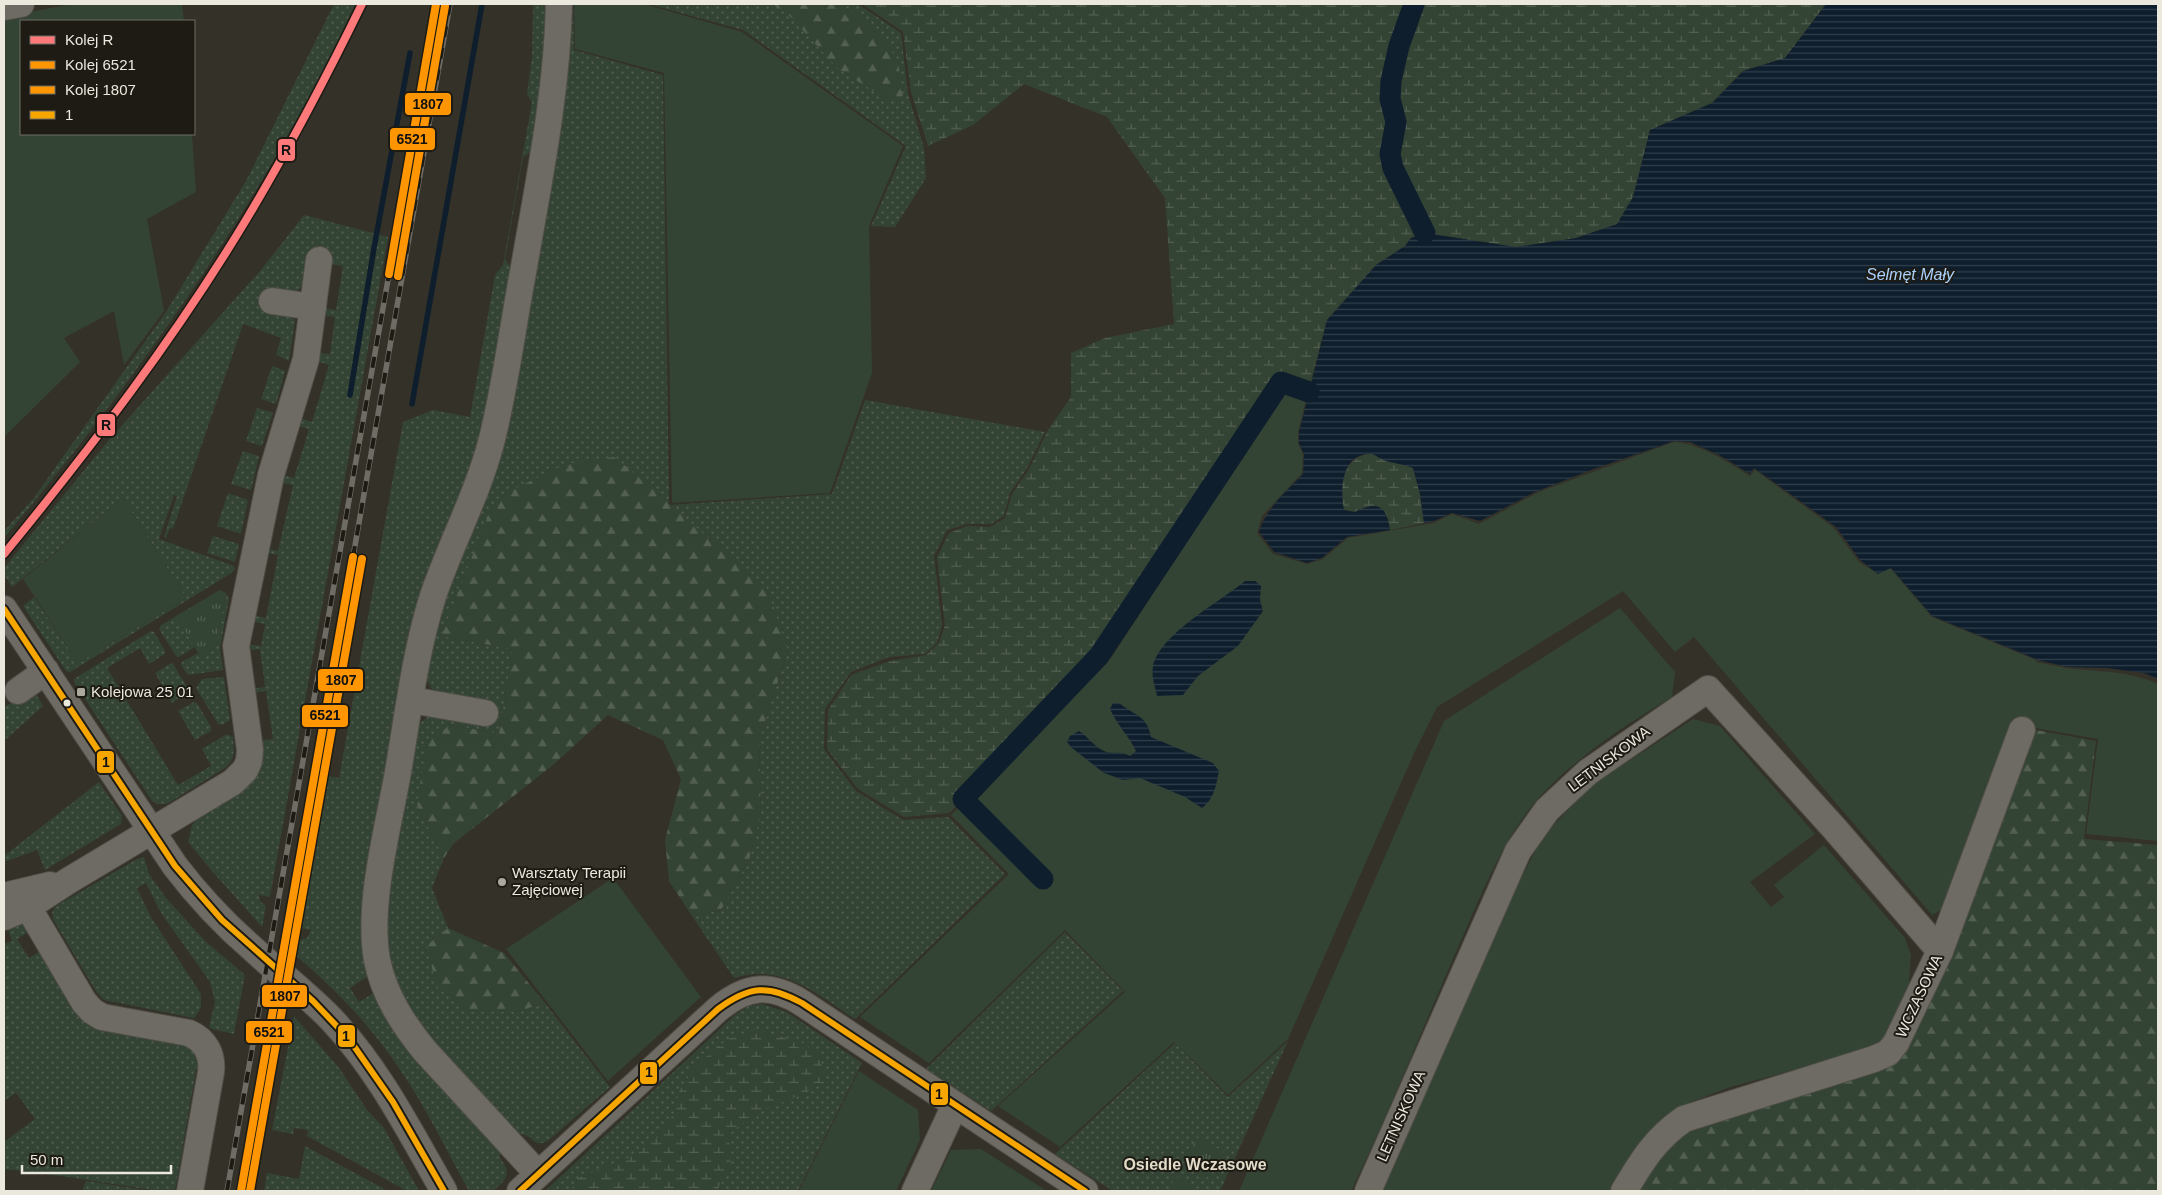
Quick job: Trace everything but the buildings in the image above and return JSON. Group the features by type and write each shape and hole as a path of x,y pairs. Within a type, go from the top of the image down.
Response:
{"street":[{"path":"4,7 21,4"},
{"path":"559,4 552,104 494,430 480,480 445,565 429,610 411,700 376,900 374,931 379,968 394,1008 416,1040 529,1183 718,1009 732,998 746,991 761,988 790,995 1085,1191"},
{"path":"4,917 28,907 233,782 242,774 249,761 250,746 236,646 271,475 306,359 319,260"},
{"path":"272,301 313,307"},
{"path":"4,609 175,866 208,905 253,950 319,1006 355,1047 385,1089 444,1191"},
{"path":"18,691 46,671"},
{"name":"LETNISKOWA","path":"1368,1191 1518,852 1547,810 1588,772 1708,688 1834,828 1940,950"},
{"path":"411,700 485,713"},
{"name":"WCZASOWA","path":"1624,1191 1643,1159 1659,1139 1684,1119 1888,1053 1896,1043 1940,950 2022,730"},
{"path":"4,896 68,881"},
{"path":"28,907 84,1002 92,1011 102,1017 189,1033 199,1039 207,1048 211,1060 211,1072 190,1191"},
{"path":"915,1191 955,1105"}],"green space":[{"path":"72,4 182,4 184,20 20,20 20,135 192,135 196,192 147,219 164,311 124,365 114,311 64,338 80,362 4,437 4,17"},
{"path":"334,4 355,4 320,76 241,215 152,349 55,476 4,538 4,531 33,499 166,312 246,181"},
{"path":"533,4 550,4 535,149 523,157 505,259 513,270 486,421 458,512 370,975 350,988 359,1002 375,992 500,1149 500,1158 507,1172 505,1180 493,1191 469,1191 420,1101 398,1066 343,999 294,954 297,941 307,938 311,930 296,927 323,775 339,778 403,422 433,410 470,417 495,275 503,265 532,102 527,94 532,57"},
{"path":"569,4 573,4 574,50 663,75 669,505 832,494 865,400 1045,432 1026,470 1010,493 1004,516 991,524 967,524 947,530 934,556 942,625 937,643 925,654 889,657 851,672 825,709 824,749 856,791 903,820 948,817 1005,874 855,1019 812,991 784,978 752,974 734,978 692,916 721,910 749,860 761,813 759,740 788,650 441,636 513,649 499,734 452,725 417,805 444,858 432,888 448,928 427,945 515,1012 545,1003 610,1087 549,1140 538,1143 525,1135 516,1134 429,1039 400,994 387,950 386,910 417,725 429,716 433,691 426,679 434,629 455,565"},
{"path":"574,4 644,4 742,32 903,146 869,226 872,373 830,493 672,503 664,73 575,49"},
{"path":"648,4 858,4 901,33 908,94 924,148 926,178 895,227 871,226 906,146 743,30"},
{"path":"773,4 841,4 876,27 898,61 903,98 888,100 838,69 792,18"},
{"path":"862,4 1826,4 1785,58 1743,71 1712,103 1650,130 1633,197 1617,224 1576,238 1516,247 1425,233 1411,238 1405,246 1376,265 1327,320 1306,400 1285,391 1107,660 949,813 904,817 858,789 827,749 828,710 851,675 890,661 926,655 939,643 945,625 937,557 949,533 967,526 990,527 1005,518 1012,494 1028,471 1048,430 1071,397 1071,353 1105,338 1174,324 1165,198 1107,117 1024,84 973,125 928,146 911,92 903,32"},
{"path":"304,215 388,237 270,897 259,895 260,901 266,906 262,927 188,842 192,825 195,822 193,817 259,741 273,739 266,691 252,693 251,689 265,687 260,649 246,651 246,644 261,646 265,624 250,621 251,615 266,618 278,555 263,552 264,548 278,551 293,485 278,482 280,474 294,478 309,429 295,425 297,417 312,422 329,365 314,360 315,353 330,354 335,317 320,315 321,308 336,310 343,266 328,264 296,292 265,292 262,310 284,314 295,320 289,361 276,355 281,338 243,324 173,529 170,528 166,538 164,537 177,496 174,495 159,539 234,566 235,569 230,574 70,672 66,671 23,606 34,597 78,663 186,598 123,498 12,587 4,575 4,568 108,441 261,270"},
{"path":"272,366 285,371 276,404 261,399"},
{"path":"1285,392 1306,400 1298,432 1298,443 1303,455 1302,473 1262,516 1257,533 1273,554 1307,564 1323,559 1348,538 1434,523 1452,514 1479,524 1539,492 1674,442 1694,446 1714,454 1750,476 1755,470 1834,528 1859,562 1878,574 1890,568 1932,617 2036,660 2036,662 2066,668 2113,672 2147,679 2158,684 2158,841 2086,834 2098,739 2024,726 1947,907 1932,915 1694,637 1675,652 1623,591 1437,707 1415,751 1288,1039 1228,1095 1174,1042 1060,1147 998,1106 1125,992 1065,930 929,1063 860,1017 1009,874 951,815 1109,661"},
{"path":"257,408 273,413 262,446 246,441"},
{"path":"243,451 259,456 251,490 231,484"},
{"path":"1371,453 1413,468 1420,494 1424,523 1390,530 1388,518 1366,507 1355,512 1344,510 1342,483 1344,474 1353,461"},
{"path":"615,457 767,588 788,650 759,740 761,813 749,860 721,910 692,916 669,881 665,840 681,779 663,740 608,715 553,765 453,844 444,858 417,805 427,739 452,725 499,734 513,649 441,636 492,506 510,491 566,464"},
{"path":"228,493 248,500 241,534 217,526"},
{"path":"123,498 186,598 78,663 23,579"},
{"path":"213,536 239,544 235,562 207,553"},
{"path":"220,590 226,593 216,647 200,656 176,616"},
{"path":"226,593 229,599 220,648 223,670 188,675 181,665 182,662 198,653 200,656 216,647"},
{"path":"1620,608 1675,672 1672,697 1622,729 1574,764 1545,791 1516,827 1484,889 1392,1102 1351,1191 1239,1191 1444,721"},
{"path":"176,616 195,647 179,657 176,656 159,629 160,626"},
{"path":"151,631 154,632 165,654 149,664 140,648 107,668 178,785 211,766 202,749 227,734 233,737 234,746 233,758 229,765 167,804 157,804 152,801 74,682 74,679"},
{"path":"171,663 189,690 172,703 155,673"},
{"path":"224,677 230,720 222,725 218,724 196,688 202,679"},
{"path":"36,694 43,706 4,741 4,707 22,697"},
{"path":"194,702 197,703 211,727 211,731 195,740 178,711"},
{"path":"1693,719 1720,726 1815,834 1750,882 1771,907 1784,897 1774,885 1824,845 1905,938 1911,955 1908,996 1881,1047 1730,1087 1679,1107 1654,1129 1613,1191 1381,1191 1505,909 1543,836 1591,786"},
{"path":"2031,729 2096,741 2084,839 2158,845 2158,1191 1634,1191 1684,1130 1900,1059 1948,957"},
{"path":"99,782 122,816 121,824 45,870 37,850 4,862 4,856"},
{"path":"144,857 149,874 166,898 205,941 245,975 234,1034 209,1027 215,1002 210,982 161,913 146,883 137,888 151,917 201,994 201,1008 194,1018 104,1000 97,993 53,919 52,912 56,906 137,859"},
{"path":"613,878 701,997 608,1081 506,949"},
{"path":"19,919 30,931 17,939 29,958 42,950 78,1009 193,1047 202,1071 196,1070 175,1191 158,1191 4,1169 4,1142 35,1119 16,1093 4,1101 4,944 12,941 6,924"},
{"path":"448,928 504,953 545,1003 515,1012 468,1012 436,986 427,945"},
{"path":"1065,932 1123,991 991,1111 926,1069"},
{"path":"762,1004 787,1012 862,1063 798,1191 545,1191 736,1014 749,1006"},
{"path":"294,1016 340,1069 367,1110 384,1128 419,1191 407,1191 307,1136 308,1130 294,1128 293,1134 272,1130"},
{"path":"757,1030 803,1043 819,1056 826,1081 805,1093 756,1113 729,1134 731,1171 715,1191 570,1191 578,1178 633,1156 657,1138 673,1115 679,1092 690,1074 709,1054 728,1039"},
{"path":"1288,1041 1220,1191 1113,1191 1055,1154 1175,1043 1228,1097"},
{"path":"859,1071 918,1110 920,1140 896,1191 799,1191"},
{"path":"1198,1137 1224,1152 1209,1178 1183,1164"},
{"path":"305,1146 388,1191 264,1191 267,1173 299,1179"},
{"path":"981,1149 1047,1191 931,1191 951,1150"},
{"path":"1176,1176 1200,1190 1168,1191"},
{"path":"86,1181 93,1182 151,1191 82,1191"}],"water":[{"name":"Selmęt Mały","path":"1826,4 2158,4 2158,679 2144,673 2107,668 2067,667 2038,660 1932,616 1891,568 1878,574 1860,560 1836,527 1754,468 1750,474 1719,455 1690,442 1674,441 1591,470 1535,492 1480,521 1452,513 1424,523 1420,494 1413,468 1383,460 1373,454 1360,456 1353,460 1344,475 1342,493 1344,510 1355,512 1369,507 1379,507 1386,515 1390,530 1347,537 1322,558 1307,563 1274,552 1259,532 1266,515 1303,474 1304,454 1299,443 1299,432 1327,320 1376,265 1405,246 1411,238 1425,233 1516,247 1576,238 1617,224 1633,197 1650,130 1712,103 1743,71 1785,58"},
{"path":"1245,581 1255,581 1261,586 1260,600 1263,611 1238,646 1198,676 1183,695 1157,696 1153,678 1153,666 1158,654 1167,642 1193,619"},
{"path":"1113,703 1119,703 1140,717 1147,724 1151,737 1213,763 1219,771 1217,782 1209,801 1202,808 1185,797 1140,778 1123,780 1104,773 1072,748 1067,742 1070,736 1079,731 1104,751 1123,753 1130,756 1136,751 1110,709"}],"waterway":[{"path":"412,404 482,4"},
{"path":"1414,4 1399,46 1391,81 1390,99 1396,122 1390,154 1393,168 1425,233"},
{"path":"350,395 374,248 410,53"},
{"path":"1043,879 963,799 1099,656 1281,382 1309,392"}],"railway":[{"path":"353,557 450,4"},
{"path":"227,1191 389,274"}],"rail line":[{"name":"R","path":"4,554 69,474 131,392 219,264 262,194 292,140 362,4"},
{"name":"6521","path":"389,274 436,4"},
{"name":"1807","path":"398,276 445,6"},
{"name":"6521","path":"241,1191 353,557"},
{"name":"1807","path":"250,1191 362,559"}],"transit line":[{"name":"1","path":"4,609 175,866 222,920 313,1001 349,1039 393,1102 444,1191"},
{"name":"1","path":"520,1191 718,1009 739,996 759,990 779,993 802,1003 1085,1191"}],"place":[{"name":"Kolejowa 25 01","path":"81,692"},
{"name":"Warsztaty Terapii Zajęciowej","path":"502,882"}],"district":[{"name":"Osiedle Wczasowe","path":"1195,1164"}]}
